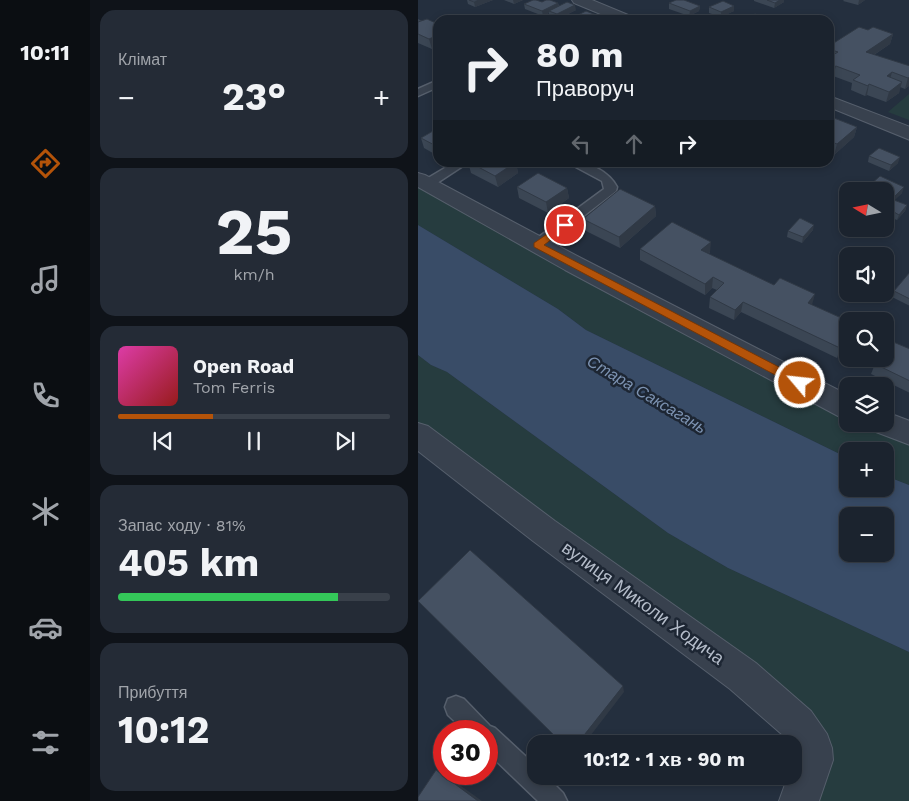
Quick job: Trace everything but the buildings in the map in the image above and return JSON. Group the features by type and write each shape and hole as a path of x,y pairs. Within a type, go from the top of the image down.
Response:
{"street":[{"path":"579,0 616,15"},
{"path":"834,104 910,134"},
{"path":"423,182 537,245 839,403"},
{"path":"894,427 910,433"},
{"name":"вулиця Миколи Ходича","path":"418,435 544,531 743,676 798,724 813,748 811,769 800,801"}],"lane":[{"path":"418,93 433,86"},
{"path":"423,182 454,167"},
{"path":"537,245 610,190 611,186 607,179 584,167"},
{"path":"456,707 470,720"},
{"path":"498,747 555,801"}],"green space":[{"path":"909,94 909,120 888,112"},
{"path":"418,179 839,403 839,432 894,432 894,427 909,433 909,485 894,479 894,442 839,442 839,454 586,330 558,309 418,225"},
{"path":"418,355 431,365 447,372 668,533 728,568 909,652 909,801 811,801 813,748 802,739 802,735 797,735 418,435"}],"water":[{"name":"Стара Саксагань","path":"418,225 558,309 586,330 839,454 839,497 894,497 894,479 909,485 909,652 728,568 668,533 447,372 431,365 418,355"}],"route":[{"path":"565,225 537,245 800,383"}]}
